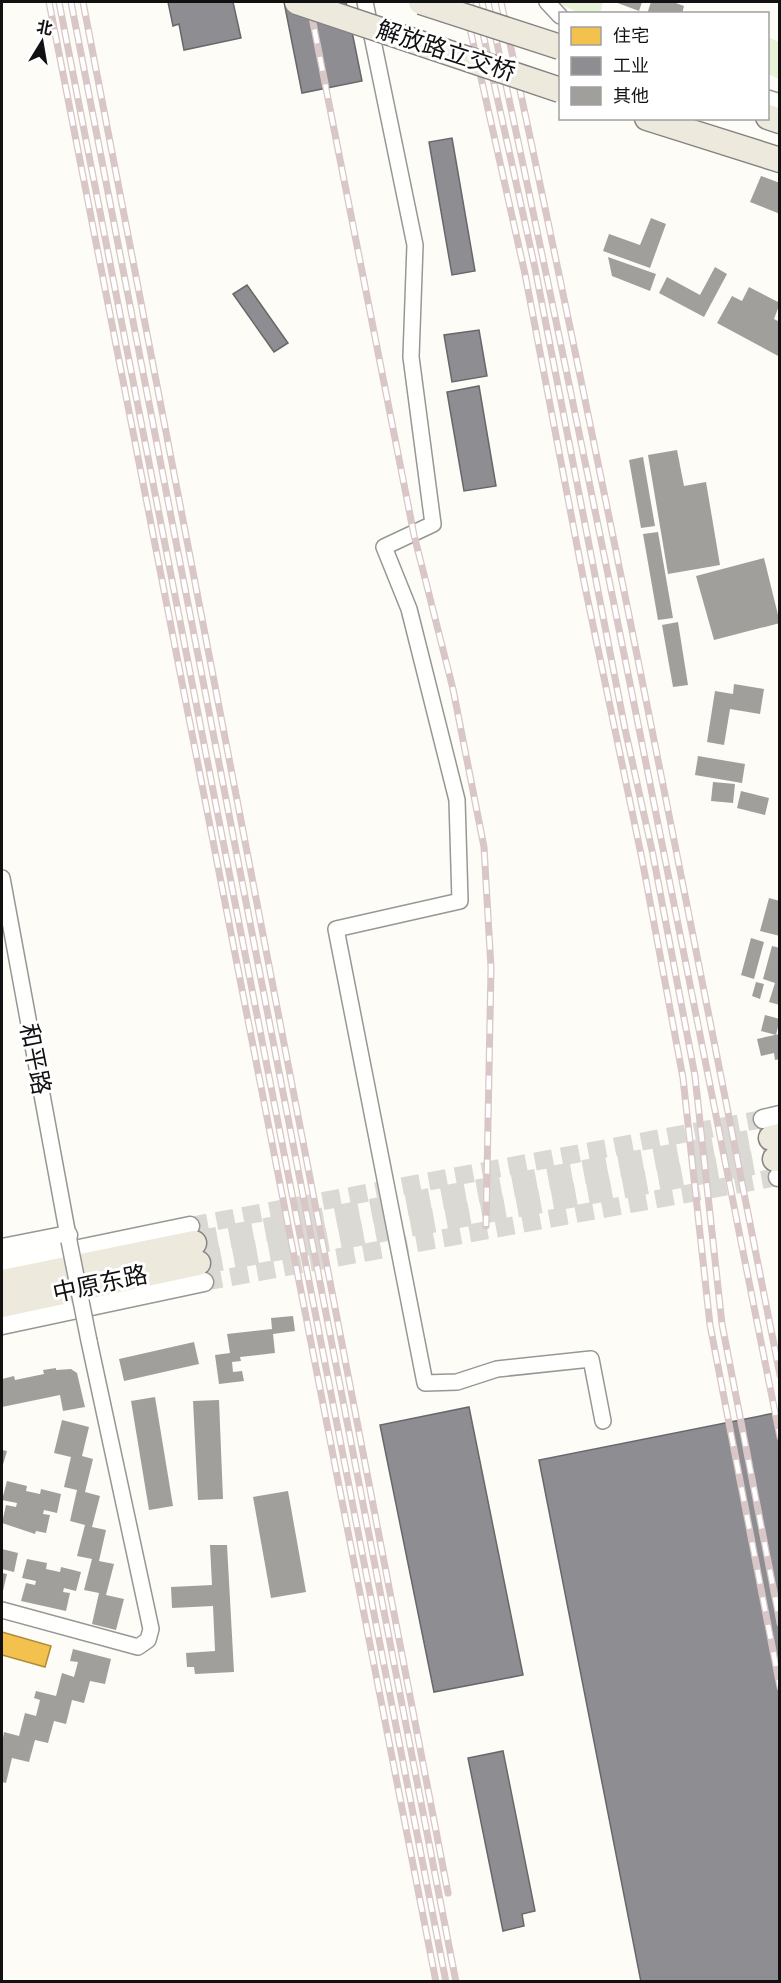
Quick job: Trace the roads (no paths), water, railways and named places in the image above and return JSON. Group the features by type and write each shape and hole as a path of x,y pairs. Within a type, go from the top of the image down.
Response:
{"main road":[{"name":"解放路立交桥","path":"297,2 559,89"},
{"name":"解放路立交桥","path":"421,2 559,46"},
{"path":"653,120 780,160"},
{"path":"685,131 780,168"},
{"name":"中原东路","path":"2,1282 197,1253"},
{"name":"中原东路","path":"2,1305 197,1253"}],"street":[{"path":"365,2 415,245 411,357 433,524 384,547 409,609 457,800 460,901 336,929 425,1383 457,1382 497,1369 591,1359 603,1421"},
{"path":"547,2 559,14"},
{"name":"和平路","path":"2,878 68,1238 151,1629 148,1640 138,1647 2,1610"},
{"path":"2,1248 68,1238"},
{"path":"2,1265 197,1253"},
{"path":"2,1325 197,1253"}],"tunnel":[{"path":"190,1226 763,1119"},
{"path":"194,1243 771,1138"},
{"path":"198,1263 775,1159"},
{"path":"204,1282 778,1177"}],"railway":[{"path":"49,2 436,1982"},
{"path":"59,2 446,1982"},
{"path":"71,2 456,1982"},
{"path":"83,2 448,1893"},
{"path":"309,2 414,535 453,689 484,847 491,968 486,1226"},
{"path":"464,2 525,274 584,582 642,859 683,1078 710,1325 780,1687"},
{"path":"476,2 535,268 695,1076 722,1324 780,1623"},
{"path":"488,2 601,539 780,1437"},
{"path":"501,2 609,516 780,1375"}]}
